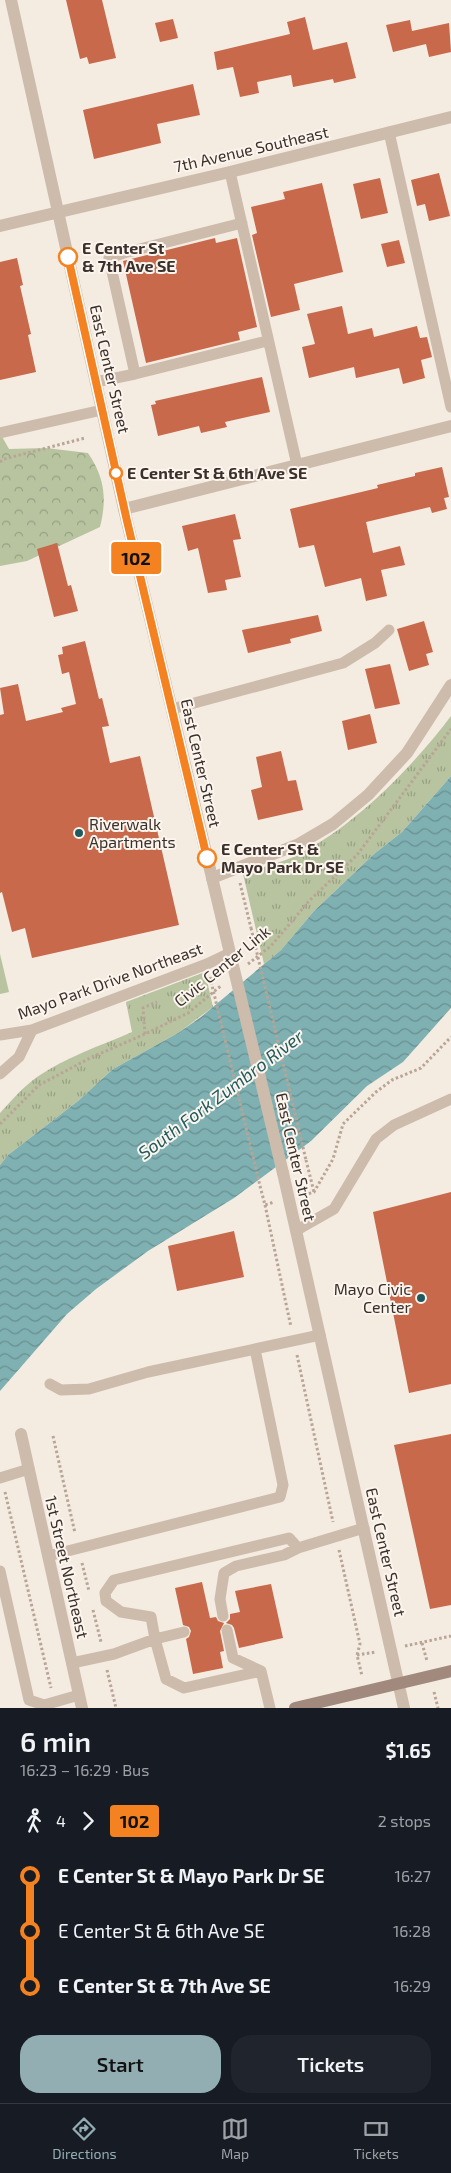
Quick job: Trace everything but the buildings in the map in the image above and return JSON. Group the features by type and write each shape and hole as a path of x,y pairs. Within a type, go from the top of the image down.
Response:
{"main road":[{"path":"296,1708 451,1671"}],"street":[{"name":"East Center Street","path":"11,0 124,509 283,1173 404,1708"},
{"name":"7th Avenue Southeast","path":"0,226 57,211 230,172 451,117"},
{"path":"124,509 451,426"},
{"path":"212,878 299,844 332,824 354,807 368,795 407,753 451,685"},
{"name":"1st Street Northeast","path":"21,1434 82,1708"}],"lane":[{"path":"389,132 451,407"},
{"path":"230,172 264,317 267,341 297,465"},
{"path":"135,374 110,258 242,223"},
{"path":"96,382 267,341"},
{"path":"0,432 102,410"},
{"path":"172,709 343,663 370,647 389,630"},
{"name":"Mayo Park Drive Northeast","path":"0,1035 32,1030 207,964 230,953"},
{"path":"0,1074 19,1056 32,1030"},
{"path":"296,1230 334,1209 376,1139 394,1125 451,1099"},
{"path":"50,1384 61,1390 89,1389 148,1372 320,1335"},
{"path":"48,1556 280,1498 283,1485 255,1349"},
{"path":"1,1478 29,1469"},
{"path":"223,1616 220,1598 224,1573 236,1566 284,1555 298,1548 364,1528"},
{"path":"261,1671 184,1688 166,1679 151,1617 121,1612 106,1601 105,1593 114,1580 289,1538 298,1548"},
{"path":"0,1571 30,1700 44,1705 80,1695"},
{"path":"226,1630 233,1658 261,1671"},
{"path":"72,1663 104,1656 155,1639 184,1632"},
{"path":"261,1671 270,1708"}],"path":[{"path":"0,462 4,459 85,438"},
{"name":"Civic Center Link","path":"240,970 271,946 309,901 357,855 451,729"},
{"path":"240,880 314,1192 333,1159 343,1124 376,1092 392,1080 421,1068 451,1037"},
{"path":"202,981 210,977 260,1186"},
{"name":"Civic Center Link","path":"0,1124 39,1086 92,1057 188,1013 225,982"},
{"path":"145,1034 142,1008 160,1000"},
{"path":"265,1205 360,1644 357,1656"},
{"path":"53,1436 89,1593"},
{"path":"1,1478 54,1703"},
{"path":"91,1602 116,1708"},
{"path":"422,1643 451,1636"}],"green space":[{"path":"0,433 9,449 46,448 88,453 98,471 103,489 104,498 100,527 27,561 0,566"},
{"path":"451,716 451,776 402,832 374,854 314,911 281,950 264,964 243,874 291,858 335,832 399,777"},
{"path":"0,954 9,992 0,994"},
{"path":"205,972 213,1007 178,1033 113,1069 78,1101 8,1155 0,1165 0,1113 22,1090 48,1070 83,1052 132,1032 126,1002"}],"water":[{"name":"South Fork Zumbro River","path":"451,776 451,1008 403,1062 367,1086 311,1141 234,1198 148,1251 96,1289 67,1314 0,1391 0,1165 8,1155 78,1101 113,1069 178,1033 201,1017 281,950 314,911 374,854 402,832"}],"bus line":[{"name":"102","path":"68,257 127,521 207,858"}],"place":[{"name":"E Center St & 7th Ave SE","path":"68,257"},
{"name":"E Center St & 6th Ave SE","path":"116,473"},
{"name":"Riverwalk Apartments","path":"79,833"},
{"name":"E Center St & Mayo Park Dr SE","path":"207,858"},
{"name":"Mayo Civic Center","path":"421,1298"}]}
